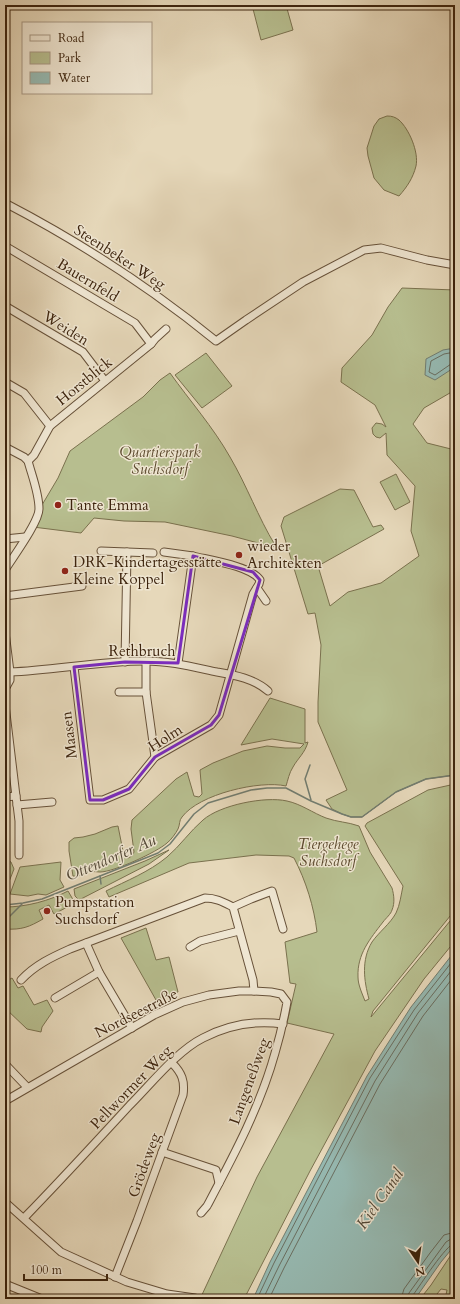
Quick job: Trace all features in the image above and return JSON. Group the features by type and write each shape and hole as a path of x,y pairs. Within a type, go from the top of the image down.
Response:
{"street":[{"name":"Steenbeker Weg","path":"5,203 68,238 131,278 187,317 216,341 303,282 364,250 381,248 427,260 455,265"},
{"name":"Bauernfeld","path":"5,246 135,323 151,344"},
{"name":"Weiden","path":"5,306 83,352 105,381"},
{"name":"Horstblick","path":"28,461 34,455 50,426 151,344 166,330"},
{"path":"5,382 24,393 50,426"},
{"path":"5,447 24,457 28,461 37,494 39,510 33,527 25,537 5,570"},
{"path":"5,539 25,537"},
{"path":"101,550 153,553"},
{"path":"125,662 127,552"},
{"path":"164,552 193,556 224,563 253,572 260,580 257,588 266,601"},
{"path":"178,663 193,556"},
{"path":"5,596 82,586"},
{"name":"Holm","path":"90,800 103,800 129,789 155,757 211,725 219,715 253,594 257,588"},
{"path":"5,632 10,672 10,680 5,689"},
{"path":"146,661 146,692 155,757"},
{"name":"Rethbruch","path":"10,672 125,662 146,661 178,663 231,674 260,684 268,690"},
{"name":"Maasen","path":"74,667 90,800"},
{"path":"120,692 146,692"},
{"path":"5,705 7,733 17,805 19,855"},
{"path":"5,797 16,796"},
{"path":"17,805 52,802"},
{"path":"233,907 251,898 272,891 283,928"},
{"path":"22,980 30,971 52,957 205,898 221,900 233,907 253,980 254,991"},
{"path":"190,947 200,941 239,931"},
{"path":"86,943 99,972 132,1028"},
{"path":"54,998 99,972"},
{"name":"Nordseestraße","path":"5,1101 154,1015 183,1002 209,995 254,991 281,994 287,1002"},
{"name":"Langeneßweg","path":"201,1213 207,1206 251,1119 275,1054 287,1002"},
{"name":"Pellwormer Weg","path":"24,1218 178,1056 193,1044 228,1027 270,1022 282,1024"},
{"name":"Grödeweg","path":"116,1277 183,1095 184,1086 181,1072 172,1063"},
{"path":"5,1064 27,1087"},
{"path":"162,1152 216,1170 227,1167"},
{"path":"216,1170 219,1183"},
{"path":"5,1202 61,1252 116,1277 167,1294 183,1298 195,1298"},
{"path":"5,1284 42,1299"}],"highlighted area":[{"path":"193,556 253,572 260,580 219,715 211,725 155,757 129,789 103,800 90,800 74,667 125,662 178,663"}],"green space":[{"path":"252,5 286,5 293,30 261,40"},
{"path":"387,116 396,118 403,124 410,135 415,148 417,160 413,174 407,186 399,196 384,190 374,178 368,156 367,148 374,126 379,119"},
{"path":"402,288 455,290 455,390 424,408 413,424 427,443 455,450 455,775 426,779 396,792 362,817 351,817 332,809 326,800 347,790 318,722 321,645 315,613 308,614 281,526 284,517 340,489 354,490 373,527 381,525 384,529 318,566 330,606 348,592 381,583 419,556 411,531 415,486 387,455 386,433 380,438 373,434 372,428 376,423 382,424 386,427 375,405 341,382 342,368 372,335 388,307"},
{"path":"206,353 232,386 202,408 175,375"},
{"name":"Quartierspark Suchsdorf","path":"170,373 223,446 236,468 263,524 275,545 273,547 232,536 165,522 124,521 94,518 81,533 33,527 39,510 58,478 70,451 143,397 160,380"},
{"path":"396,474 410,502 395,510 380,482"},
{"path":"270,698 305,709 305,743 308,742 292,769 286,786 261,785 246,787 216,796 190,809 181,818 178,829 172,838 162,847 135,861 115,869 73,876 69,842 74,838 95,834 118,826 124,856 128,858 132,856 134,852 131,829 132,820 176,779 187,772 194,796 199,797 202,794 200,770 213,763 243,751 267,746 300,748 304,744 272,739 241,745"},
{"name":"Tiergehege Suchsdorf","path":"455,784 455,910 373,1011 371,1017 455,915 455,941 424,979 375,1051 310,1171 244,1299 200,1299 257,1177 334,1034 287,1023 296,984 290,983 285,942 317,932 314,913 302,876 294,858 289,856 256,855 189,863 109,897 106,891 153,867 172,853 203,820 220,810 231,806 255,801 287,801 297,804 326,818 359,826 370,852 392,888 394,899 394,905 390,914 365,947 360,961 358,980 365,1001 369,999 364,970 366,956 372,942 391,921 396,913 403,886 365,826 367,823 428,790"},
{"path":"169,850 149,864 79,900 75,896 74,889"},
{"path":"5,859 11,862 14,869 5,892"},
{"path":"61,862 60,880 64,887 46,895 38,894 28,896 10,894 20,867"},
{"path":"68,891 75,903 54,914 49,905 39,910 43,919 38,922 21,928 5,929 5,907 37,903"},
{"path":"146,928 156,960 169,957 178,992 156,1000 121,938"},
{"path":"12,978 18,988 23,986 34,1005 47,1000 53,1011 42,1027 41,1032 27,1029 5,1008 5,982"},
{"path":"455,1249 454,1299 445,1299 447,1290 441,1289 433,1299 420,1299 431,1285"}],"water":[{"path":"455,348 455,367 435,380 425,375 426,359 443,350"},
{"name":"Kiel Canal","path":"455,951 455,1245 415,1299 253,1299 270,1262 367,1076 411,1007"}],"waterway":[{"path":"310,765 305,779 311,800"},
{"name":"Ottendorfer Au","path":"5,905 42,899 158,853 170,844 194,814 208,803 251,790 286,788 311,801 342,814 351,817 362,817 396,792 426,779 455,775"},
{"name":"Ottendorfer Au","path":"100,876 101,884"},
{"path":"5,921 22,904"}],"place":[{"name":"Tante Emma","path":"58,505"},
{"name":"wieder Architekten","path":"239,555"},
{"name":"DRK-Kindertagesstätte Kleine Koppel","path":"65,571"},
{"name":"Pumpstation Suchsdorf","path":"47,911"}]}
